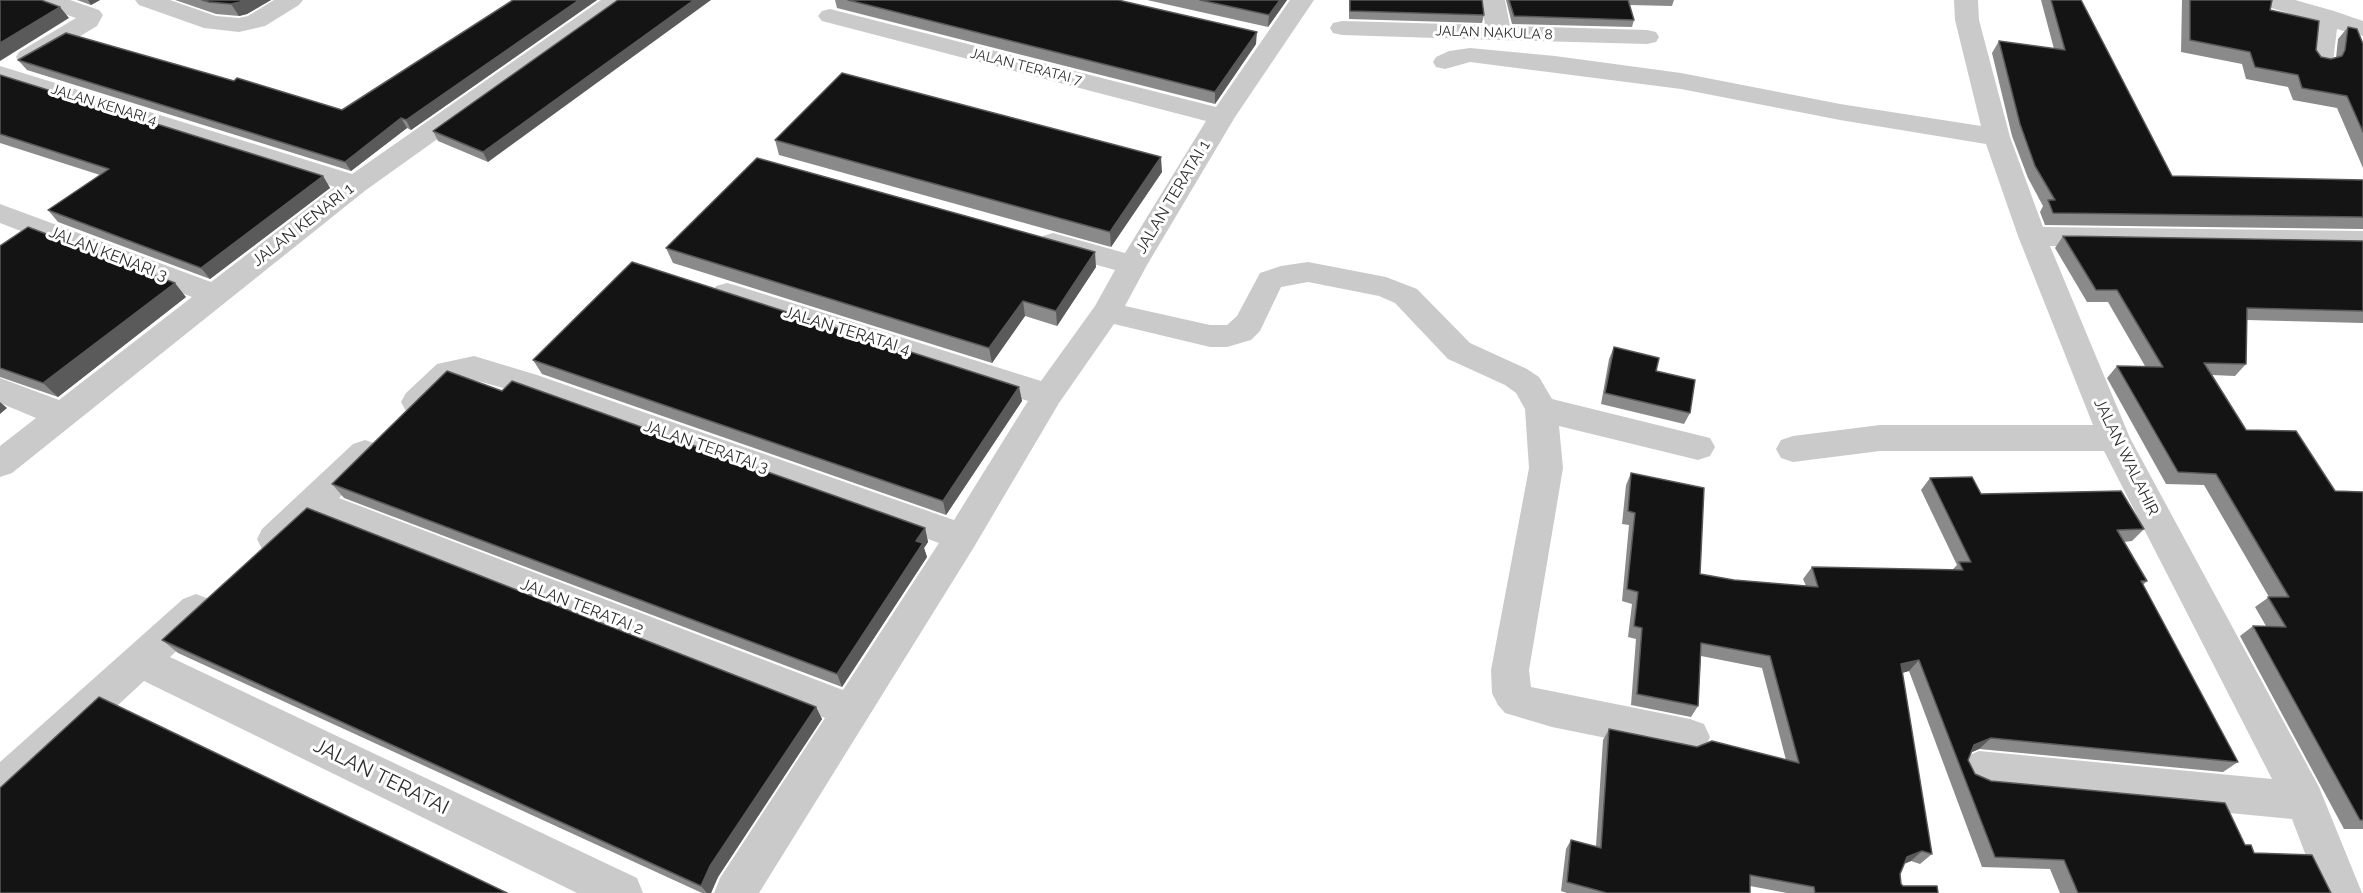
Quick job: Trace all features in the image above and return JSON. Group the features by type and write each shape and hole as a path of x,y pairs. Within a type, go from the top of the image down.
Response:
{"street":[{"name":"JALAN KENARI 4","path":"0,73 87,21 91,15 46,0"},
{"path":"147,0 213,23 247,24 291,0"},
{"name":"JALAN KENARI 1","path":"0,464 356,184 617,0"},
{"name":"JALAN TERATAI 1","path":"735,893 962,537 1048,395 1107,312 1179,166 1222,117 1262,36 1302,0"},
{"path":"1493,0 1499,33"},
{"name":"JALAN WALAHIR","path":"1966,0 1967,20 1997,137 2032,236 2114,438 2305,801 2341,893"},
{"path":"2270,0 2363,29"},
{"name":"JALAN TERATAI 7","path":"830,16 1222,117"},
{"path":"2321,62 2326,16"},
{"name":"JALAN NAKULA 8","path":"1342,28 1647,37"},
{"path":"1445,62 1458,56 1470,55 1681,81 1840,112 1997,137"},
{"name":"JALAN KENARI 4","path":"0,73 356,184"},
{"name":"JALAN KENARI 3","path":"0,213 215,295"},
{"path":"1030,236 1132,265"},
{"path":"2032,236 2363,241"},
{"path":"1107,312 1210,336 1227,336 1240,332 1249,323 1270,280 1291,273 1308,272 1386,287 1407,296 1459,351 1516,377 1528,385 1541,409 1546,468 1510,670 1511,693 1520,701 1552,710 1690,737"},
{"name":"JALAN TERATAI 4","path":"702,285 1048,395"},
{"name":"JALAN TERATAI 3","path":"314,503 448,372 474,368 526,383 962,537"},
{"path":"0,390 63,415"},
{"path":"1541,409 1698,447"},
{"path":"1793,449 1880,438 2114,438"},
{"path":"253,558 314,503"},
{"name":"JALAN TERATAI 2","path":"314,503 851,711"},
{"path":"0,788 218,590"},
{"name":"JALAN TERATAI","path":"140,661 622,893"},
{"path":"1979,770 2305,801"}],"building":[{"path":"0,0 41,0 60,7 0,43"},
{"path":"202,0 244,0 231,4"},
{"path":"513,0 579,0 406,120 401,118 345,162 18,60 66,33 234,81 237,78 342,110"},
{"path":"618,0 694,0 483,152 433,131"},
{"path":"848,0 1118,0 1257,32 1215,92"},
{"path":"1200,0 1280,0 1269,15"},
{"path":"1350,0 1482,0 1484,15 1350,11"},
{"path":"1509,0 1628,0 1634,20 1514,16"},
{"path":"2051,0 2081,0 2172,176 2363,180 2363,217 2053,213 2048,200 2055,200 2035,166 2020,124 1999,41 2065,50"},
{"path":"2190,0 2272,0 2270,10 2319,21 2316,50 2321,57 2331,59 2342,56 2348,27 2357,29 2363,44 2363,132 2347,96 2302,88 2298,75 2255,67 2250,52 2190,40"},
{"path":"842,73 1161,157 1110,232 775,140"},
{"path":"0,75 323,176 201,268 48,210 109,169 0,134"},
{"path":"757,158 1095,252 1056,311 1023,301 989,348 666,248"},
{"path":"28,227 175,283 43,383 0,368 0,246"},
{"path":"2063,236 2363,241 2363,311 2247,308 2246,364 2204,363 2246,430 2296,431 2335,491 2363,492 2363,820 2360,820 2253,626 2286,627 2268,597 2289,597 2216,474 2178,472 2117,366 2163,367 2117,290 2096,290"},
{"path":"632,262 1019,387 943,501 533,360"},
{"path":"1614,347 1659,358 1656,371 1695,380 1690,413 1605,393"},
{"path":"447,371 502,391 512,381 925,528 916,541 923,543 837,674 332,484"},
{"path":"1631,473 1704,488 1700,574 1734,580 1818,587 1812,567 1963,570 1959,562 1971,562 1930,478 1972,477 1981,494 2121,491 2144,529 2117,530 2147,581 2141,581 2238,762 1991,738 1974,745 1968,760 1975,774 1991,781 2225,803 2245,845 2251,845 2254,853 2312,855 2331,893 2078,893 2064,860 1995,857 1919,660 1901,664 1932,854 1922,851 1907,857 1900,874 1903,886 1937,886 1938,893 1815,893 1814,887 1750,875 1750,893 1607,893 1567,882 1571,840 1601,848 1609,729 1697,747 1712,741 1799,763 1770,656 1701,643 1698,706 1637,694 1642,628 1634,626 1638,592 1627,589 1635,513 1628,511"},
{"path":"307,508 816,707 710,866 701,886 162,640"},
{"path":"99,697 507,893 0,893 0,788"}]}
